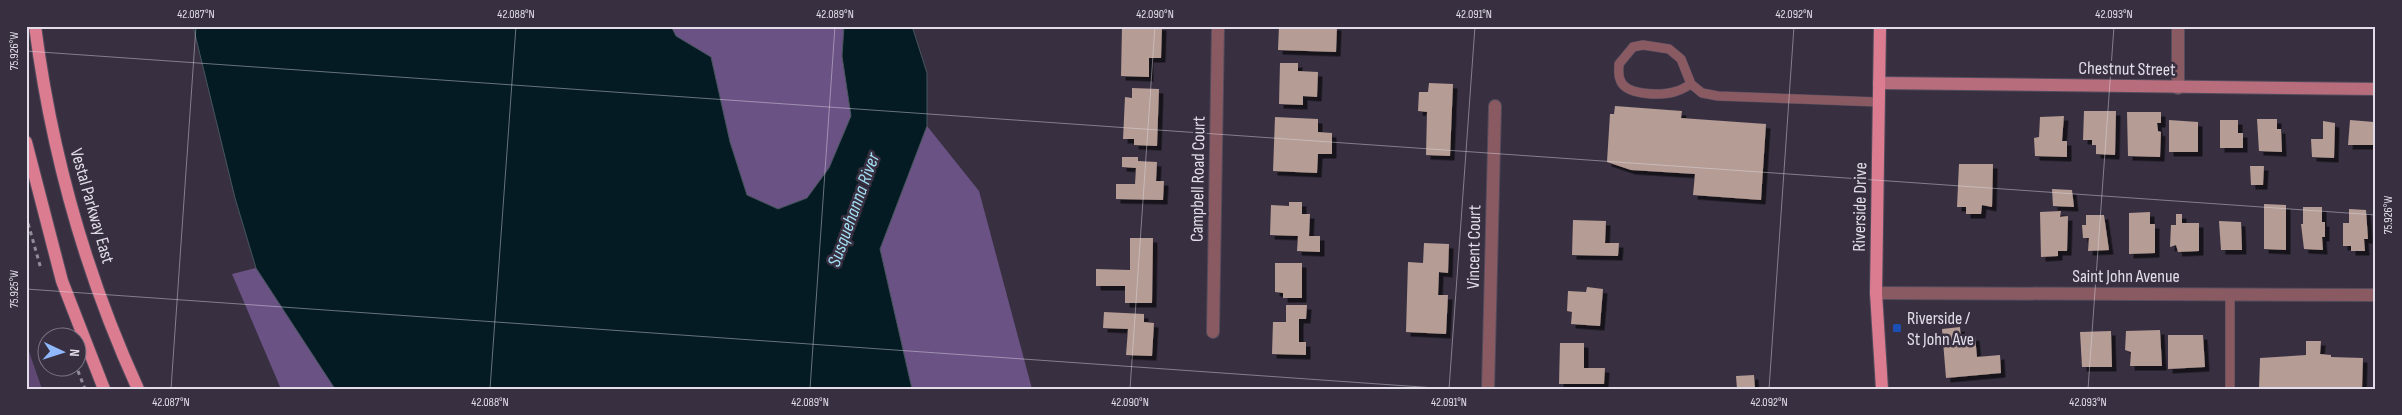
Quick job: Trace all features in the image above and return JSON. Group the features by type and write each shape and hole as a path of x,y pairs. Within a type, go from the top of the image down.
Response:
{"main road":[{"name":"Vestal Parkway East","path":"35,26 40,66 64,176 83,245 114,338 138,389"},
{"name":"Riverside Drive","path":"1880,26 1876,293 1882,389"},
{"path":"26,142 62,281 104,389"}],"street":[{"name":"Campbell Road Court","path":"1213,332 1218,26"},
{"path":"2178,26 2178,88"},
{"name":"Chestnut Street","path":"1879,83 2376,89"},
{"name":"Vincent Court","path":"1488,389 1495,106"},
{"name":"Saint John Avenue","path":"1876,293 2376,295"}],"lane":[{"path":"1691,84 1676,92 1663,94 1635,91 1624,87 1620,80 1619,64 1633,47 1643,45 1670,49 1681,59 1691,84 1702,93 1718,96 1878,102"},
{"path":"2230,294 2230,389"}],"shaded area":[{"path":"671,26 844,26 842,56 851,116 829,168 807,198 778,209 747,195 730,142 711,57 676,36"},
{"path":"927,126 979,191 1032,389 912,389 880,249"},
{"path":"256,268 332,381 335,389 281,389 232,274"},
{"path":"26,343 42,389 26,389"}],"water":[{"name":"Susquehanna River","path":"193,26 671,26 676,36 711,57 730,142 747,195 778,209 807,198 829,168 851,116 842,56 844,26 912,26 927,73 927,126 880,249 912,389 335,389 256,268 235,198"}],"building":[{"path":"1122,26 1162,26 1161,58 1149,58 1149,77 1121,76"},
{"path":"1279,26 1337,26 1336,52 1278,50"},
{"path":"1280,63 1298,63 1298,71 1318,72 1317,97 1303,96 1303,105 1279,104"},
{"path":"1429,83 1453,84 1450,156 1426,155 1427,112 1418,111 1419,92 1428,92"},
{"path":"1132,88 1159,89 1157,146 1134,145 1134,139 1123,139 1125,97 1132,98"},
{"path":"1615,106 1682,111 1681,118 1766,124 1761,200 1693,195 1695,174 1631,170 1607,162 1610,114 1614,114"},
{"path":"2084,111 2116,111 2115,155 2096,154 2096,145 2092,145 2092,140 2083,140"},
{"path":"2127,112 2161,112 2161,123 2157,123 2158,131 2161,132 2160,157 2128,156"},
{"path":"2064,116 2062,141 2067,141 2067,157 2035,156 2034,138 2039,137 2040,117"},
{"path":"1275,117 1318,119 1318,132 1332,133 1332,154 1318,154 1317,173 1273,171"},
{"path":"2257,119 2277,119 2277,129 2281,129 2282,152 2259,151"},
{"path":"2169,120 2198,122 2198,152 2169,152"},
{"path":"2220,120 2238,120 2238,133 2243,133 2243,148 2220,148"},
{"path":"2350,120 2374,122 2375,145 2348,145"},
{"path":"2323,121 2335,123 2334,158 2312,157 2311,139 2323,139"},
{"path":"1122,157 1138,157 1138,161 1157,162 1156,181 1164,181 1163,200 1116,199 1116,184 1135,184 1136,168 1122,167"},
{"path":"1959,164 1993,164 1992,207 1982,205 1981,214 1966,214 1966,207 1957,207"},
{"path":"2250,166 2264,166 2263,185 2251,185"},
{"path":"2052,189 2072,190 2074,207 2053,206"},
{"path":"1289,202 1302,202 1302,214 1310,214 1309,236 1320,236 1320,252 1297,251 1298,236 1270,235 1271,205 1289,206"},
{"path":"2264,204 2286,205 2286,250 2264,249"},
{"path":"2303,207 2322,207 2322,222 2325,222 2325,237 2322,237 2323,250 2304,249 2301,224 2303,224"},
{"path":"2349,209 2366,210 2368,239 2364,239 2365,251 2351,251 2351,246 2343,246 2343,223 2349,223"},
{"path":"2061,211 2060,217 2068,216 2067,251 2058,251 2058,256 2041,257 2040,212"},
{"path":"2150,212 2150,224 2155,224 2155,253 2129,254 2129,213"},
{"path":"2176,214 2182,214 2182,223 2199,223 2199,251 2178,252 2176,245 2170,247 2171,225 2176,225"},
{"path":"2086,215 2104,215 2109,250 2088,251 2089,238 2083,238 2082,225 2086,225"},
{"path":"1573,220 1606,221 1605,243 1619,243 1618,256 1572,255"},
{"path":"2219,221 2241,222 2242,250 2221,250"},
{"path":"1130,238 1153,238 1152,303 1125,303 1125,286 1096,286 1096,269 1130,270"},
{"path":"1424,243 1449,244 1448,273 1439,272 1438,295 1448,295 1446,334 1406,332 1408,262 1423,263"},
{"path":"1275,263 1302,263 1302,298 1283,298 1283,293 1275,292"},
{"path":"1587,287 1603,289 1600,326 1571,324 1572,312 1567,311 1568,291 1586,292"},
{"path":"1286,305 1307,305 1306,319 1299,319 1299,342 1306,342 1306,355 1272,354 1273,322 1286,322"},
{"path":"1104,312 1144,314 1144,322 1154,323 1152,356 1126,355 1128,329 1103,328"},
{"path":"1960,327 1961,338 1975,336 1977,357 2000,355 2001,373 1946,378 1942,329"},
{"path":"2160,330 2162,366 2130,366 2131,352 2125,350 2126,331"},
{"path":"2111,331 2112,367 2082,367 2080,332"},
{"path":"2168,335 2203,335 2205,367 2168,369"},
{"path":"2306,341 2321,341 2320,354 2331,355 2331,357 2363,358 2362,389 2259,389 2260,358 2306,355"},
{"path":"1560,343 1584,343 1584,368 1605,368 1604,384 1559,384"},
{"path":"1754,375 1755,389 1737,389 1736,376"}],"place":[{"name":"Riverside / St John Ave","path":"1897,328"}]}
